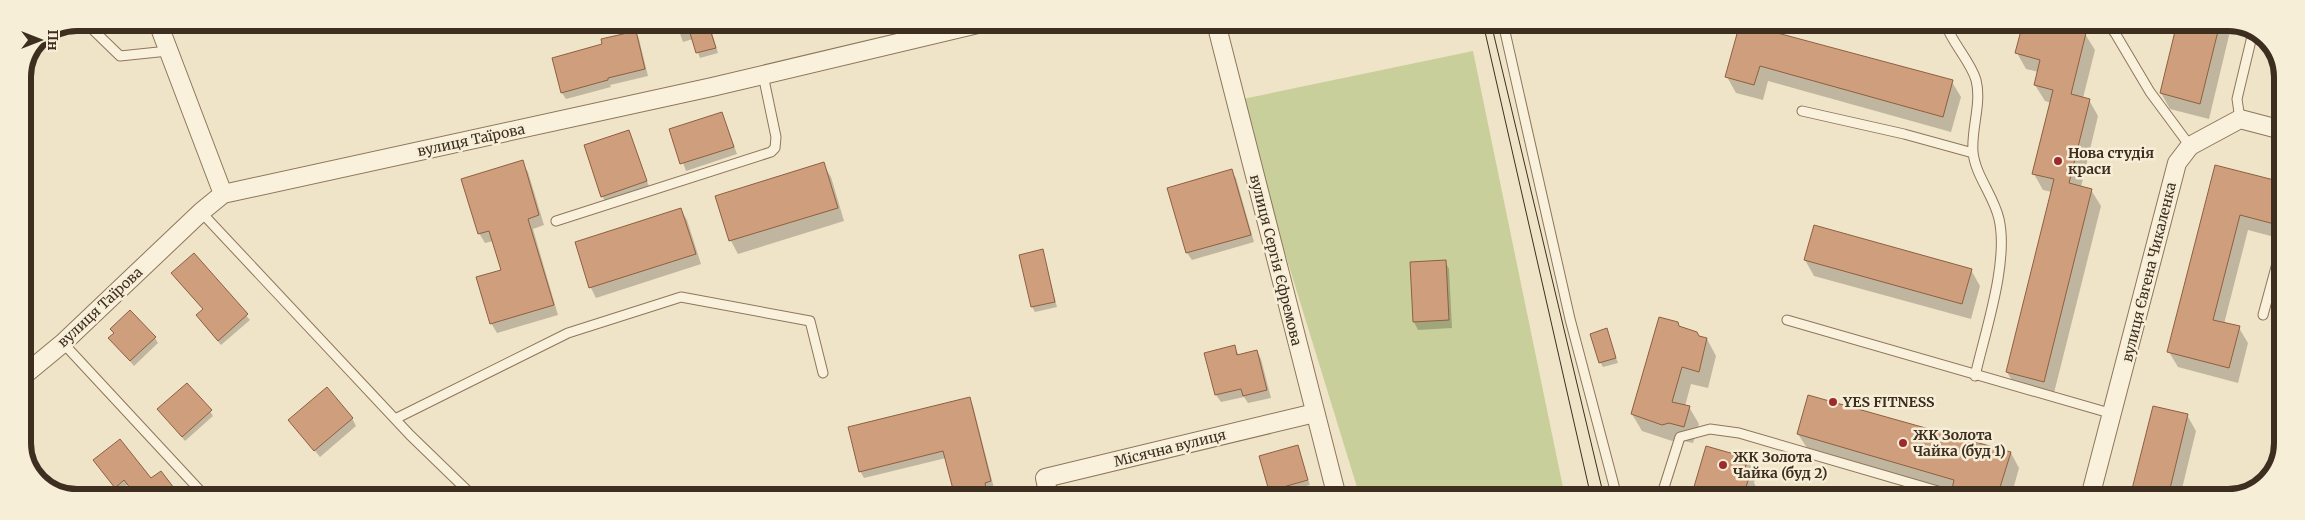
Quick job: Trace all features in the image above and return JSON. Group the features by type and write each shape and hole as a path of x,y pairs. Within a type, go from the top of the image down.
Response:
{"street":[{"path":"161,31 223,194"},
{"name":"вулиця Таїрова","path":"31,369 63,343 201,212 223,194 763,75 948,31"},
{"name":"вулиця Сергія Єфремова","path":"1218,31 1335,489"},
{"path":"2240,119 2274,128"},
{"name":"вулиця Євгена Чикаленка","path":"2092,489 2177,163 2190,146 2240,119"},
{"name":"Місячна вулиця","path":"1047,489 1045,478 1315,413"}],"lane":[{"path":"95,31 120,56 168,51"},
{"path":"1505,31 1570,319 1615,489"},
{"path":"1949,31 1956,48 1976,80 1973,153 1979,172 1993,197 2000,220 2002,243 2001,262 1975,376"},
{"path":"2113,31 2150,92 2190,146"},
{"path":"2240,119 2237,99 2252,38"},
{"path":"556,221 771,152 775,148 776,137 763,75"},
{"path":"1802,111 1904,134 1973,153"},
{"path":"201,212 396,419 466,489"},
{"path":"2263,315 2274,275"},
{"path":"396,419 568,333 681,297 810,321 823,373"},
{"path":"1787,320 1975,376 2113,414"},
{"path":"63,343 199,489"},
{"path":"1664,489 1680,437 1710,429 1739,433 1931,489"}],"green space":[{"path":"1473,51 1563,489 1358,489 1238,100"}],"building":[{"path":"636,31 645,69 608,78 608,80 561,93 552,58 602,44 601,39"},
{"path":"689,31 711,31 716,48 696,53"},
{"path":"1738,31 1770,31 1953,80 1943,117 1760,66 1754,85 1725,77"},
{"path":"2021,31 2078,31 2086,33 2071,94 2090,99 2069,183 2092,189 2044,382 2006,372 2054,179 2032,174 2053,90 2034,85 2040,60 2015,53"},
{"path":"2175,31 2218,31 2200,104 2160,93"},
{"path":"722,112 734,147 680,164 669,129"},
{"path":"629,130 647,181 601,197 584,145"},
{"path":"523,160 539,215 528,219 554,305 490,324 476,277 501,270 489,231 478,234 461,179"},
{"path":"824,162 838,208 729,241 715,196"},
{"path":"2215,165 2274,180 2274,224 2240,215 2213,320 2240,326 2229,368 2167,352"},
{"path":"1232,169 1251,235 1186,253 1167,188"},
{"path":"681,208 696,254 589,288 575,242"},
{"path":"1814,225 1972,269 1962,304 1804,260"},
{"path":"1043,249 1055,302 1031,307 1019,255"},
{"path":"194,253 248,314 218,341 196,315 203,309 171,273"},
{"path":"1446,260 1449,320 1413,322 1410,262"},
{"path":"130,310 156,337 130,361 108,338 114,333 110,329"},
{"path":"1659,317 1678,322 1679,326 1697,332 1699,336 1707,338 1699,372 1682,367 1672,402 1690,406 1684,427 1669,423 1662,425 1631,414"},
{"path":"1607,328 1616,358 1599,363 1590,334"},
{"path":"1235,345 1237,355 1257,350 1267,390 1243,396 1241,389 1215,395 1204,353"},
{"path":"187,383 212,410 182,437 157,409"},
{"path":"327,387 353,418 314,451 288,420"},
{"name":"ЖК Золота Чайка (буд 1)","path":"1808,395 2011,452 1999,489 1952,489 1954,480 1797,434"},
{"path":"970,397 991,481 985,483 986,489 953,489 943,451 859,472 848,427"},
{"path":"2153,406 2188,414 2170,489 2132,489"},
{"path":"120,439 151,478 161,471 175,489 131,489 124,480 115,488 93,460"},
{"path":"1298,445 1308,480 1276,489 1268,489 1259,456"},
{"name":"ЖК Золота Чайка (буд 2)","path":"1706,446 1748,458 1744,472 1750,474 1745,489 1693,489"}],"tram line":[{"path":"1485,31 1589,489"},
{"path":"1493,31 1602,489"}],"place":[{"name":"Нова студія краси","path":"2058,161"},
{"name":"YES FITNESS","path":"1833,402"},
{"name":"ЖК Золота Чайка (буд 1)","path":"1903,443"},
{"name":"ЖК Золота Чайка (буд 2)","path":"1723,465"}]}
